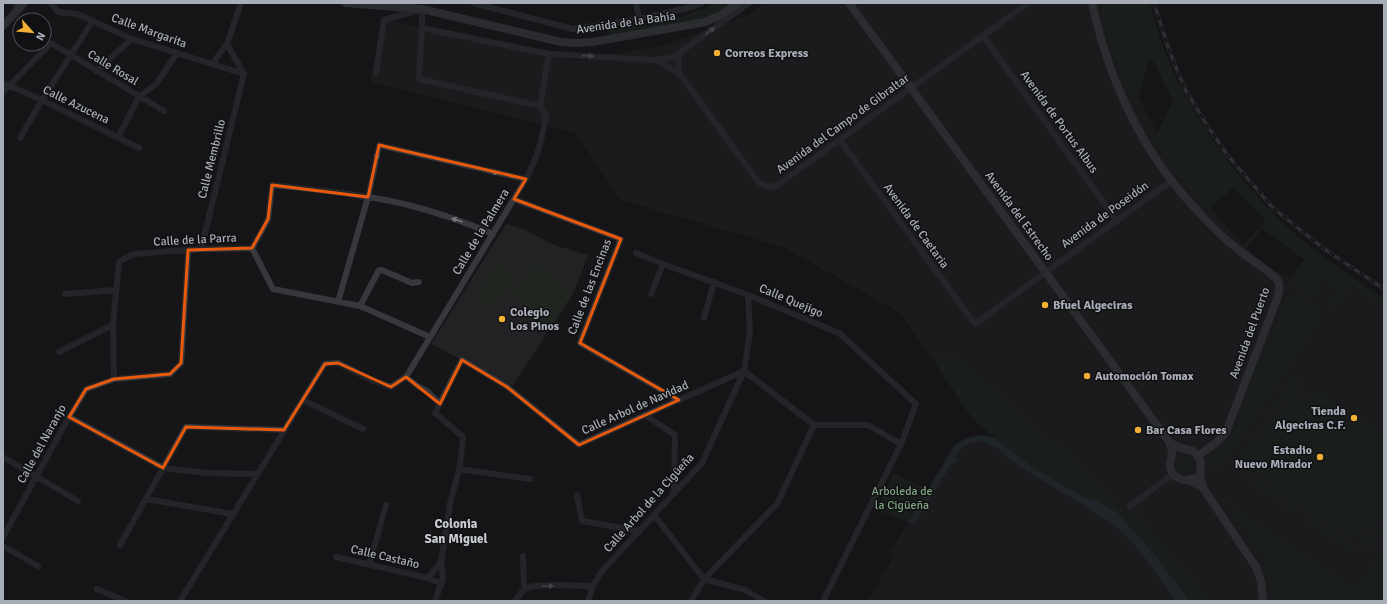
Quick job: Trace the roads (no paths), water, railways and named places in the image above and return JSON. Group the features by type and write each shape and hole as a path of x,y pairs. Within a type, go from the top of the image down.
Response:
{"street":[{"path":"3,26 16,6 24,3"},
{"name":"Calle Margarita","path":"51,3 58,12 77,14 132,39 244,74"},
{"path":"212,64 227,44 241,3"},
{"name":"Avenida de la Bahía","path":"346,3 422,10 561,42 574,43 593,42 694,24 714,19 739,3"},
{"path":"473,3 573,29 639,19 692,7 702,3"},
{"path":"636,3 639,19"},
{"path":"422,28 549,54 656,60 671,58 681,52 749,3"},
{"name":"Avenida del Estrecho","path":"849,3 1170,443"},
{"name":"Avenida del Campo de Gibraltar","path":"656,60 679,73 759,183 771,187 776,186 1028,3"},
{"name":"Avenida del Puerto","path":"1092,3 1100,37 1120,95 1132,120 1171,181 1195,209 1239,250 1276,279 1280,289 1226,432 1218,441 1198,456"},
{"path":"376,72 384,20 422,10 418,79 540,106"},
{"path":"20,138 42,100 92,22"},
{"name":"Avenida de Portus Albus","path":"983,36 1117,221"},
{"path":"96,71 132,39"},
{"name":"Calle Rosal","path":"6,85 51,43 164,111"},
{"path":"227,44 244,74"},
{"path":"679,73 678,59 681,52"},
{"path":"118,137 139,97 157,83 177,54"},
{"name":"Calle de la Palmera","path":"406,377 526,179 541,145 544,130 546,115 540,106 549,54"},
{"name":"Calle Membrillo","path":"201,249 244,74"},
{"path":"3,92 6,85"},
{"name":"Calle Azucena","path":"6,85 42,100 140,148"},
{"name":"Avenida de Caetaria","path":"840,140 975,324"},
{"path":"338,302 368,197 379,146 526,179"},
{"name":"Avenida de Poseidón","path":"975,324 1171,181"},
{"path":"252,248 268,219 272,185 322,190 413,206 493,234"},
{"name":"Calle de las Encinas","path":"514,199 621,239 580,344 679,400"},
{"name":"Calle de la Parra","path":"114,379 113,325 119,262 133,254 201,249 252,248 273,289 360,306 430,336"},
{"name":"Calle del Naranjo","path":"3,537 86,389 114,379 170,374 181,363 188,250"},
{"name":"Calle Quejigo","path":"636,253 748,295 838,333 916,404 901,444"},
{"path":"651,294 663,264"},
{"path":"360,306 379,270 412,283 420,282"},
{"path":"704,318 714,282"},
{"path":"65,294 116,290"},
{"name":"Calle Arbol de la Cigüeña","path":"588,601 593,586 602,571 640,532 702,463 744,371 750,332 748,295"},
{"path":"59,352 113,325"},
{"name":"Calle Arbol de Navidad","path":"440,404 462,360 507,386 579,445 744,371"},
{"path":"180,601 326,364 338,363 374,381 391,386 406,377 417,386 427,391 440,404 435,413 462,437 459,468 450,504 441,562 443,578 435,601"},
{"path":"744,371 814,425 868,425 901,444 823,601"},
{"path":"303,400 363,429"},
{"path":"645,416 675,435 674,494"},
{"path":"69,417 163,468 207,473 258,474"},
{"path":"691,601 704,579 777,504 814,425"},
{"path":"120,545 186,427 284,430"},
{"path":"1170,443 1172,451 1170,467 1173,474 1182,480 1190,480 1196,477 1200,470"},
{"path":"1170,443 1186,450 1193,451 1198,456 1201,463 1200,477 1203,488 1256,567 1261,581 1263,601"},
{"path":"1171,460 1178,452 1186,450"},
{"path":"3,457 78,501"},
{"path":"459,468 530,479"},
{"path":"1130,506 1173,474"},
{"path":"1190,480 1203,488"},
{"path":"577,495 582,521 640,532"},
{"path":"146,499 233,514"},
{"path":"369,565 386,505"},
{"path":"654,515 704,579 745,590 764,601"},
{"path":"3,546 38,566"},
{"path":"523,556 525,588"},
{"name":"Calle Castaño","path":"336,557 428,578 442,584"},
{"path":"428,578 441,562"},
{"path":"515,601 525,588 544,586 593,586"},
{"path":"96,589 125,601"}],"railway":[{"path":"1154,3 1169,50 1185,89 1208,127 1229,157 1273,208 1323,248 1384,289"}],"place":[{"name":"Correos Express","path":"717,53"},
{"name":"Bfuel Algeciras","path":"1045,305"},
{"name":"Colegio Los Pinos","path":"502,319"},
{"name":"Automoción Tomax","path":"1087,376"},
{"name":"Tienda Algeciras C.F.","path":"1354,418"},
{"name":"Bar Casa Flores","path":"1138,430"},
{"name":"Estadio Nuevo Mirador","path":"1320,457"}],"district":[{"name":"Colonia San Miguel","path":"456,532"}],"park label":[{"name":"Arboleda de la Cigüeña","path":"902,498"}]}
